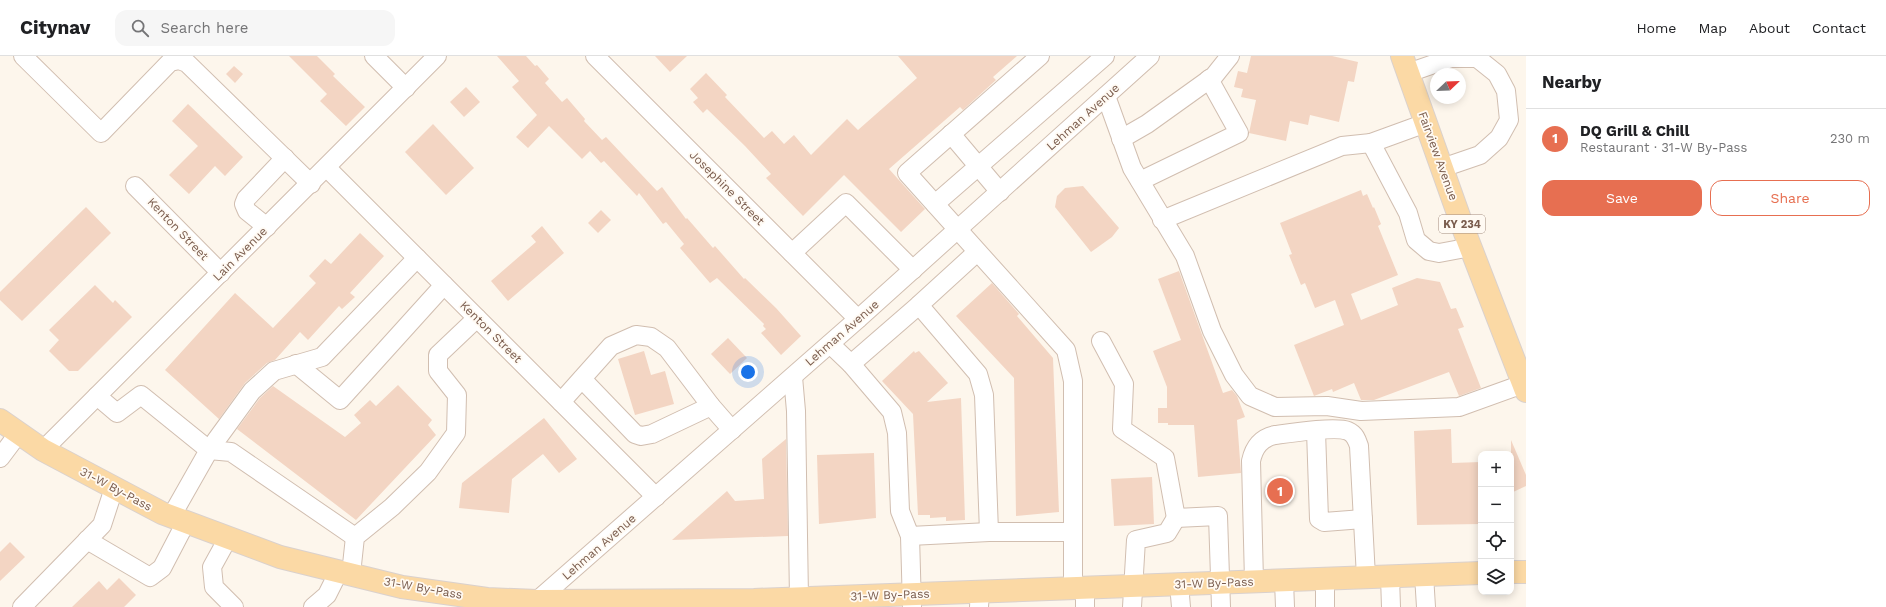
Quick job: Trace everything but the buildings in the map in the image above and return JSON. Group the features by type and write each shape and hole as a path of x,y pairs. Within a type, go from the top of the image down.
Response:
{"main road":[{"name":"Fairview Avenue","path":"1405,65 1471,247 1525,388"},
{"name":"31-W By-Pass","path":"0,420 43,450 114,488 179,519 280,557 402,587 534,604 766,603 799,598 845,602 979,599 1136,593 1179,584 1478,573"},
{"path":"1514,572 1526,572"}],"street":[{"path":"23,56 101,133 170,62 179,60 187,63 311,184"},
{"path":"374,56 406,88"},
{"name":"Lain Avenue","path":"43,450 327,168 437,56"},
{"name":"Josephine Street","path":"595,56 858,319"},
{"path":"1040,56 907,173 1066,350 1072,381 1073,532 1081,594"},
{"name":"Lehman Avenue","path":"534,604 793,377 1150,56"},
{"path":"1122,139 1147,124 1209,79 1230,56"},
{"path":"935,204 1101,57 1120,83"},
{"path":"1405,65 1452,58 1477,58 1497,74 1506,91 1509,120 1499,138 1480,155 1442,168"},
{"path":"1140,181 1239,132 1209,79"},
{"path":"1106,96 1132,168 1185,256 1215,338 1234,375 1250,396 1275,407 1327,406 1361,410 1459,407 1525,388"},
{"path":"1162,220 1342,146 1371,144 1426,124"},
{"path":"952,134 1000,192"},
{"path":"1371,144 1408,213 1416,240 1429,251 1439,253 1471,247"},
{"path":"267,227 247,211 244,204 246,199 285,158"},
{"name":"Kenton Street","path":"327,168 656,496"},
{"name":"Kenton Street","path":"135,186 221,273"},
{"path":"792,253 846,203 913,270"},
{"path":"851,364 977,252"},
{"path":"87,540 150,577 162,568 179,519 209,450 252,392 274,371 322,357 417,258"},
{"path":"296,364 340,400 444,285"},
{"path":"919,305 978,374 984,395 989,532"},
{"path":"323,604 327,595 345,573 355,537 392,507 428,472 456,433 457,395 438,371 438,355 477,318"},
{"path":"561,402 611,346 636,335 651,338 667,348 711,406 732,430"},
{"path":"1101,341 1124,384 1122,429 1165,458 1176,518 1167,533 1136,540 1136,593 1145,607"},
{"path":"830,344 851,364 892,412 897,433 900,511 910,536 911,600"},
{"path":"793,377 796,411 799,598"},
{"path":"582,379 635,434 641,436 652,434 711,406"},
{"path":"97,396 117,413 141,395 209,450 231,452 355,537"},
{"path":"1254,581 1252,453 1257,444 1269,436 1316,431 1348,430 1355,435 1359,446 1366,577"},
{"path":"1316,431 1319,519 1324,522 1363,519"},
{"path":"0,458 18,434"},
{"path":"22,607 102,525 114,488"},
{"path":"1176,518 1218,516 1219,583 1221,607"},
{"path":"910,536 989,532 1073,532"},
{"path":"228,538 212,567 214,587 234,607"},
{"path":"1424,575 1426,607"},
{"path":"1390,576 1391,607"},
{"path":"1325,579 1325,607"},
{"path":"1284,580 1285,607"},
{"path":"1179,584 1181,607"}],"place":[{"name":"DQ Grill & Chill","path":"1280,491"}]}
